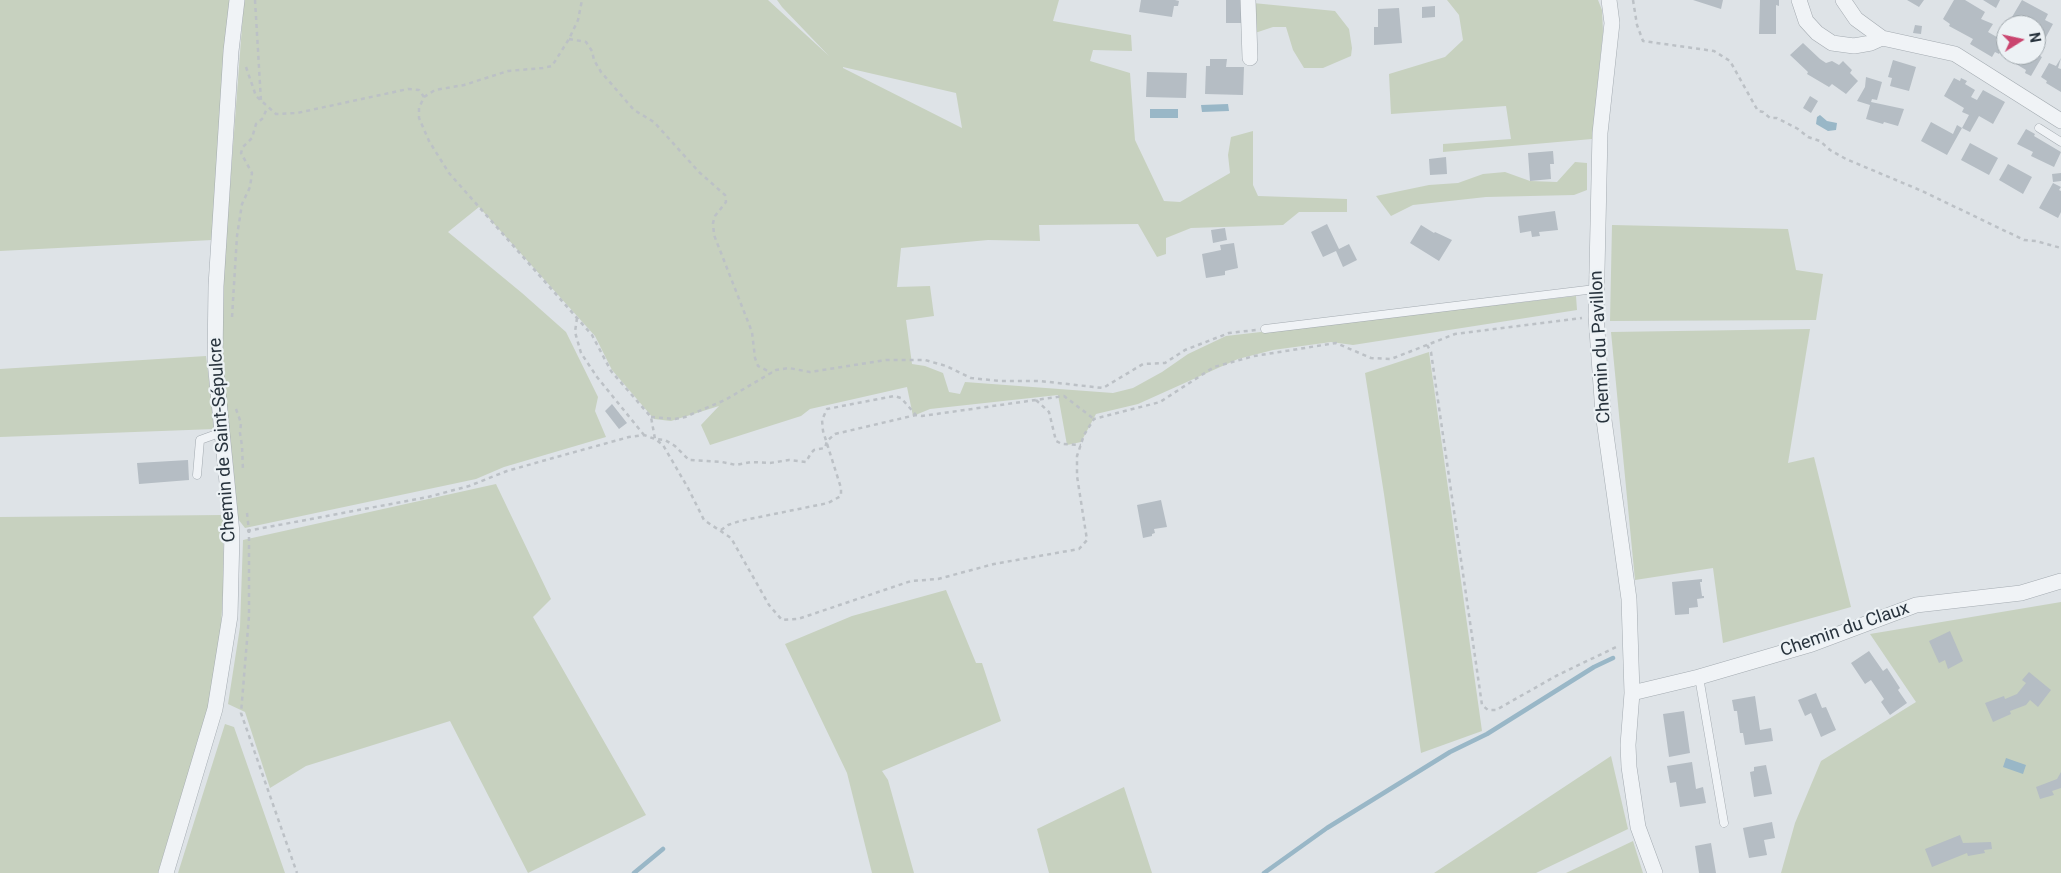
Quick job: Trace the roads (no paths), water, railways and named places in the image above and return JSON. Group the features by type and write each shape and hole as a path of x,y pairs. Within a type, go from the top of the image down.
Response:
{"street":[{"name":"Chemin de Saint-Sépulcre","path":"166,873 215,709 230,616 232,533 215,362 216,286 237,0"},
{"path":"1248,0 1250,58"},
{"name":"Chemin du Pavillon","path":"1609,0 1612,23 1600,133 1595,289 1596,316 1603,413 1629,599 1632,692 1628,745 1629,767 1638,827 1655,873"},
{"path":"1799,0 1806,21 1817,33 1832,43 1854,46 1871,43 1882,38"},
{"path":"1843,0 1856,20 1882,38 1955,54 2061,121"},
{"name":"Chemin du Claux","path":"1632,692 1699,677 1812,644 1916,605 2021,593 2061,581"}],"lane":[{"path":"2039,128 2061,142"},
{"path":"1265,329 1595,289"},
{"path":"197,475 200,440 222,432"},
{"path":"1699,677 1724,823"}],"water":[{"path":"1228,104 1229,111 1202,112 1201,105"},
{"path":"1150,109 1178,109 1178,118 1150,118"},
{"path":"1820,115 1827,121 1837,123 1836,130 1828,131 1816,124 1817,117"},
{"path":"2006,758 2026,765 2023,774 2003,767"}],"waterway":[{"path":"1264,873 1327,828 1450,752 1487,734 1594,667 1613,658"},
{"path":"634,873 663,849"}]}
